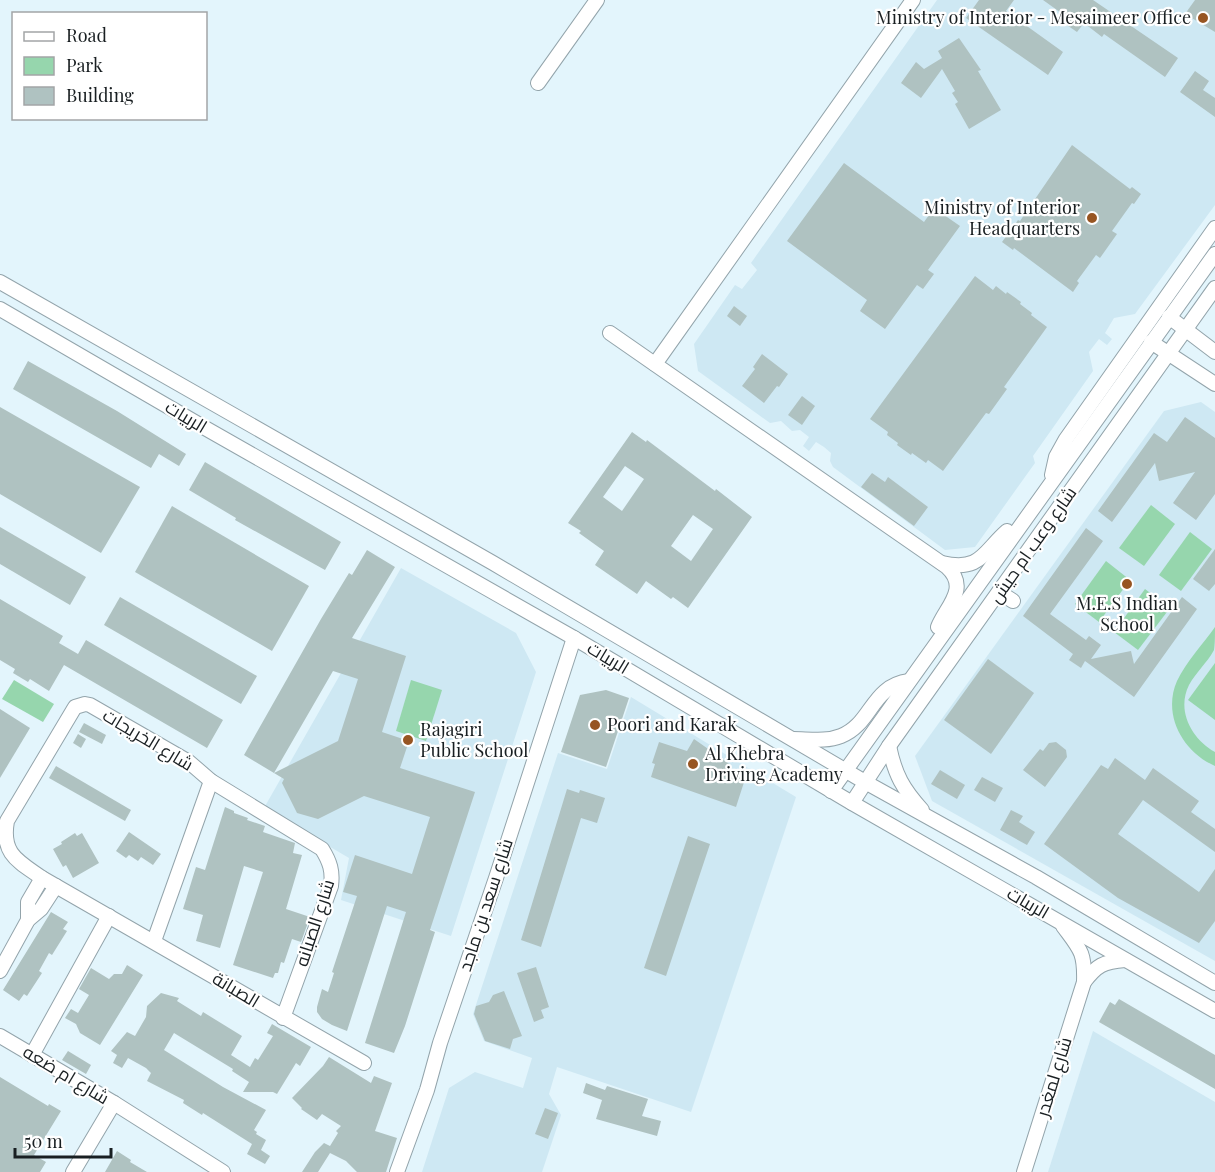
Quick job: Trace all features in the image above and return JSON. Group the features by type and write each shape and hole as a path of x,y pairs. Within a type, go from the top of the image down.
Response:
{"street":[{"path":"538,83 597,0"},
{"path":"655,364 913,0"},
{"name":"شارع وعب ام حيش","path":"1050,483 1056,457 1066,439 1215,228"},
{"name":"شارع وعب ام حيش","path":"831,790 1215,254"},
{"name":"الربيات","path":"0,282 493,563 846,771 1036,877 1215,983"},
{"name":"شارع وعب ام حيش","path":"852,803 889,746 1185,330 1214,295"},
{"name":"الربيات","path":"0,309 1215,1011"},
{"path":"1169,317 1215,352"},
{"path":"610,333 942,563 954,575 957,591 937,629 936,644"},
{"path":"1151,342 1215,384"},
{"path":"942,563 959,566 974,563 987,554 1008,530 1022,522"},
{"path":"999,592 1013,602"},
{"name":"شارع سعد بن ماجد","path":"397,1172 427,1090 573,638"},
{"path":"791,739 827,740 842,736 858,725 883,692 895,684 909,681"},
{"name":"شارع الخريجات","path":"7,849 5,833 7,821 72,710 80,705 90,705 189,762 210,781 154,941"},
{"path":"889,746 901,784 930,819"},
{"name":"شارع الصبانه","path":"210,781 310,841 322,849 329,860 332,873 331,886 283,1018"},
{"name":"الصبانة","path":"7,849 16,860 42,878 364,1063"},
{"path":"28,920 28,902 42,878"},
{"path":"0,971 5,951 28,920 41,909 56,886"},
{"path":"32,1054 109,916"},
{"name":"شارع لمغدر","path":"1024,1172 1084,982 1083,955 1059,921"},
{"path":"1084,982 1100,965 1125,960"},
{"name":"شارع ام ضعه","path":"0,1036 114,1103 223,1172"},
{"path":"73,1172 114,1103"}],"shaded area":[{"path":"937,0 1215,0 1215,205 1135,314 1114,318 1105,333 1112,339 1107,345 1099,339 1089,352 1093,371 1033,456 1035,463 975,547 945,550 833,467 830,461 831,453 824,447 816,442 809,451 803,446 809,437 800,430 792,431 781,421 770,423 698,371 694,344 735,285 742,289 757,270 751,263"},
{"name":"M.E.S Indian School","path":"1201,402 1215,412 1215,961 932,801 915,756 1164,411"},
{"name":"Rajagiri Public School","path":"401,568 516,633 536,672 451,936 341,900 349,858 264,808"},
{"name":"Al Khebra Driving Academy","path":"631,697 796,797 691,1112 557,1067 549,1094 561,1115 542,1172 422,1172 449,1088 475,1072 523,1088 532,1058 484,1041 473,1014 558,753 607,769"},
{"path":"1093,1031 1215,1102 1215,1172 1048,1172"}],"green space":[{"path":"1151,505 1175,524 1144,566 1119,548"},
{"path":"1190,532 1212,549 1181,591 1159,575"},
{"path":"1106,561 1130,580 1099,622 1075,604"},
{"path":"1145,589 1170,608 1138,650 1114,632"},
{"path":"1215,627 1214,650 1189,685 1184,705 1188,723 1193,732 1199,740 1215,752 1215,766 1193,752 1185,742 1178,731 1172,707 1177,681"},
{"path":"1215,663 1215,720 1188,700"},
{"path":"14,680 54,704 43,722 2,699"},
{"path":"411,680 442,690 426,741 396,731"}],"building":[{"path":"979,0 1014,0 1006,11 1063,52 1048,75 966,18"},
{"path":"1043,0 1093,0 1178,58 1165,77 1104,34 1102,37 1084,23 1077,32 1061,21 1064,15"},
{"name":"Ministry of Interior - Mesaimeer Office","path":"1195,0 1215,0 1215,32 1185,14"},
{"path":"959,38 981,70 978,71 1001,110 969,129 955,104 958,102 952,93 955,91 942,69 921,98 901,83 916,62 924,69 942,58 938,51"},
{"path":"1195,71 1209,81 1203,90 1215,98 1215,117 1180,92"},
{"name":"Ministry of Interior Headquarters","path":"1072,145 1130,189 1132,187 1141,194 1112,231 1117,234 1100,258 1096,255 1077,281 1079,283 1073,292 1014,248 1013,250 1002,242 1018,220 1020,221"},
{"path":"844,163 924,222 934,208 960,226 928,270 934,274 923,289 917,285 885,329 860,311 867,300 787,241"},
{"path":"975,276 993,290 996,286 1006,294 1007,292 1047,327 1004,387 1007,389 989,414 986,413 943,471 928,460 926,463 912,453 911,455 887,435 888,432 870,419"},
{"path":"734,306 747,316 740,326 727,316"},
{"path":"762,354 788,374 764,403 742,386 755,369 753,367"},
{"path":"28,361 117,411 186,454 179,466 159,454 151,468 13,389"},
{"path":"802,396 815,406 802,425 788,415"},
{"path":"0,407 140,487 101,553 0,494"},
{"path":"1185,417 1215,438 1215,494 1196,520 1173,503 1195,472 1159,481 1155,463 1112,522 1098,511 1154,433 1167,442"},
{"path":"632,432 646,442 647,440 752,517 688,608 646,581 637,594 595,565 604,551 568,523","holes":["625,466 644,479 622,511 603,497","693,515 713,529 691,561 671,546"]},
{"path":"205,462 341,542 325,570 235,520 236,518 189,490"},
{"path":"872,473 885,482 888,477 928,507 914,526 861,487"},
{"path":"172,506 309,586 272,651 135,572"},
{"path":"0,527 86,577 70,605 0,564"},
{"path":"1086,528 1103,541 1050,614 1086,640 1089,636 1101,645 1091,659 1131,651 1134,664 1182,597 1197,609 1134,697 1085,661 1081,668 1069,660 1073,654 1023,616"},
{"path":"1215,549 1215,584 1209,591 1193,579"},
{"path":"367,550 395,567 352,638 406,656 382,732 409,741 400,768 475,792 430,930 435,932 394,1053 365,1043 406,912 387,906 347,1031 322,1019 317,1012 317,1007 322,989 328,992 334,973 332,972 357,896 343,892 355,855 412,874 430,817 364,796 318,819 297,813 282,783 284,779 244,755 321,619 349,573 352,575","holes":["333,671 358,679 338,741 274,773"]},
{"path":"120,597 257,676 241,704 104,625"},
{"path":"0,599 63,636 59,643 78,654 86,640 223,720 207,748 64,665 49,691 30,679 28,682 13,673 15,669 0,660"},
{"path":"988,659 1034,693 991,754 944,720"},
{"name":"Poori and Karak","path":"606,690 629,698 606,767 561,752 580,695"},
{"path":"0,709 30,728 0,778"},
{"path":"84,723 106,735 102,744 79,732"},
{"path":"78,734 86,739 81,748 73,743"},
{"path":"694,739 731,765 729,771 746,776 736,807 651,777 655,764 652,763 659,742 687,751"},
{"path":"1056,742 1066,750 1067,757 1045,787 1023,770 1040,749 1043,751 1049,743"},
{"path":"1115,758 1145,780 1153,768 1199,801 1191,812 1215,829 1215,852 1143,800 1118,834 1199,892 1215,869 1215,921 1199,943 1118,898 1044,844 1101,765 1108,769"},
{"path":"56,766 131,810 125,821 49,778"},
{"path":"940,770 965,785 957,799 931,784"},
{"path":"982,777 1003,788 995,802 974,790"},
{"path":"567,789 579,793 580,790 605,798 597,823 581,818 541,947 521,940"},
{"path":"225,807 248,818 247,820 265,826 263,832 295,843 293,853 302,855 286,909 310,917 301,942 292,939 284,963 281,962 278,973 275,973 273,978 233,965 263,872 244,866 220,948 196,941 203,915 183,909 196,867 205,870"},
{"path":"1011,810 1023,816 1019,822 1035,832 1027,845 1000,830"},
{"path":"129,832 161,854 153,865 141,857 138,861 129,855 126,858 116,851"},
{"path":"75,833 77,836 82,833 99,863 73,878 66,865 63,867 53,849"},
{"path":"688,836 710,844 666,976 644,968"},
{"path":"51,912 68,922 63,929 67,931 52,955 49,953 39,971 42,973 27,996 24,994 19,1001 3,990"},
{"path":"127,965 143,975 100,1045 80,1033 76,1024 65,1018 71,1009 78,1013 89,995 79,989 91,968 109,979 114,974 122,974"},
{"path":"536,967 549,1007 541,1010 544,1018 534,1022 517,973"},
{"path":"504,991 522,1036 513,1039 510,1049 485,1041 474,1014 476,1006 489,1002 493,995"},
{"path":"161,993 179,998 177,1001 201,1016 203,1012 242,1036 231,1055 250,1067 255,1058 258,1060 273,1036 267,1033 272,1024 311,1047 300,1066 296,1063 277,1094 243,1092 249,1082 232,1071 233,1069 174,1033 164,1050 223,1087 266,1110 254,1130 266,1140 261,1150 270,1156 265,1164 247,1154 252,1144 183,1103 184,1100 147,1081 151,1073 146,1068 128,1058 122,1068 113,1063 117,1055 111,1051 127,1032 135,1036 146,1017 147,1006"},
{"path":"1119,999 1215,1055 1215,1089 1099,1022 1110,1002 1115,1005"},
{"path":"68,1051 91,1065 86,1074 62,1060"},
{"path":"329,1057 371,1083 374,1076 392,1083 375,1131 397,1138 386,1172 357,1172 346,1161 330,1153 318,1172 302,1172 324,1143 330,1146 338,1133 336,1131 341,1126 322,1114 317,1120 301,1109 292,1098"},
{"path":"0,1077 48,1106 49,1104 61,1111 34,1155 46,1162 40,1172 0,1172"},
{"path":"586,1083 605,1090 607,1086 648,1099 642,1116 661,1121 657,1136 596,1119 602,1100 583,1093"},
{"path":"545,1108 558,1113 548,1139 535,1134"},
{"path":"117,1151 131,1160 130,1162 147,1172 105,1172"}],"place":[{"name":"Ministry of Interior - Mesaimeer Office","path":"1203,18"},
{"name":"Ministry of Interior Headquarters","path":"1092,218"},
{"name":"M.E.S Indian School","path":"1127,584"},
{"name":"Poori and Karak","path":"595,725"},
{"name":"Rajagiri Public School","path":"408,740"},
{"name":"Al Khebra Driving Academy","path":"693,764"}]}
